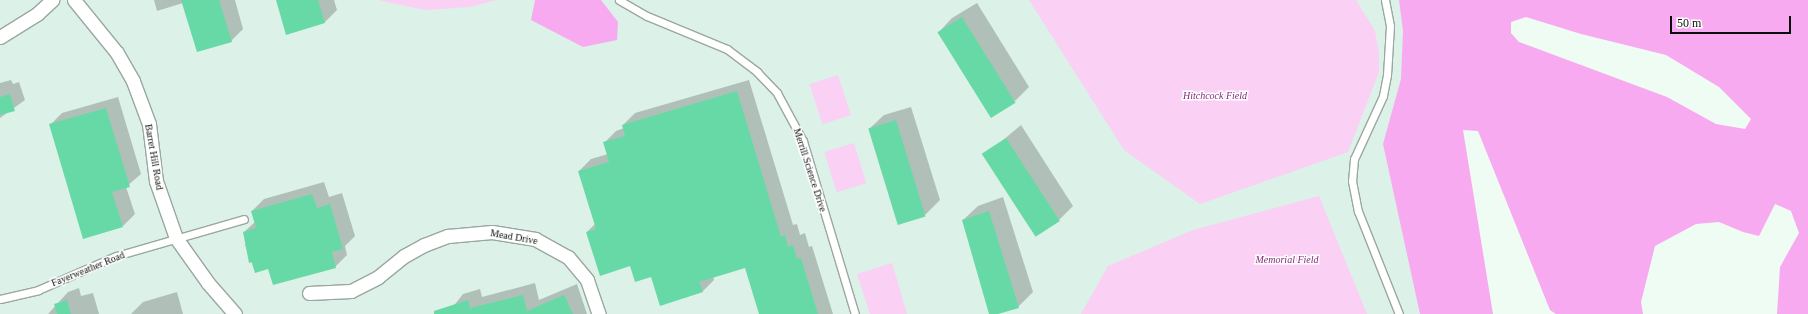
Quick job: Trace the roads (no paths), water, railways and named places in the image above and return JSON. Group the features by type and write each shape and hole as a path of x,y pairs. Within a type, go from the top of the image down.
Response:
{"street":[{"path":"0,36 37,14 52,0"},
{"name":"Barret Hill Road","path":"74,0 117,53 133,82 149,124 156,181 176,238 208,283 235,314"},
{"name":"Mead Drive","path":"309,293 351,291 378,277 404,256 424,245 448,236 492,232 535,239 568,257 587,280 599,314"}],"lane":[{"name":"Merrill Science Drive","path":"619,0 647,16 727,49 757,72 777,93 803,141 855,314"},
{"path":"1385,0 1390,26 1387,75 1383,96 1354,159 1352,181 1358,211 1399,314"},
{"name":"Fayerweather Road","path":"0,299 38,290 105,260 244,219"}],"park label":[{"name":"Hitchcock Field","path":"1215,96"},
{"name":"Memorial Field","path":"1287,260"}]}
